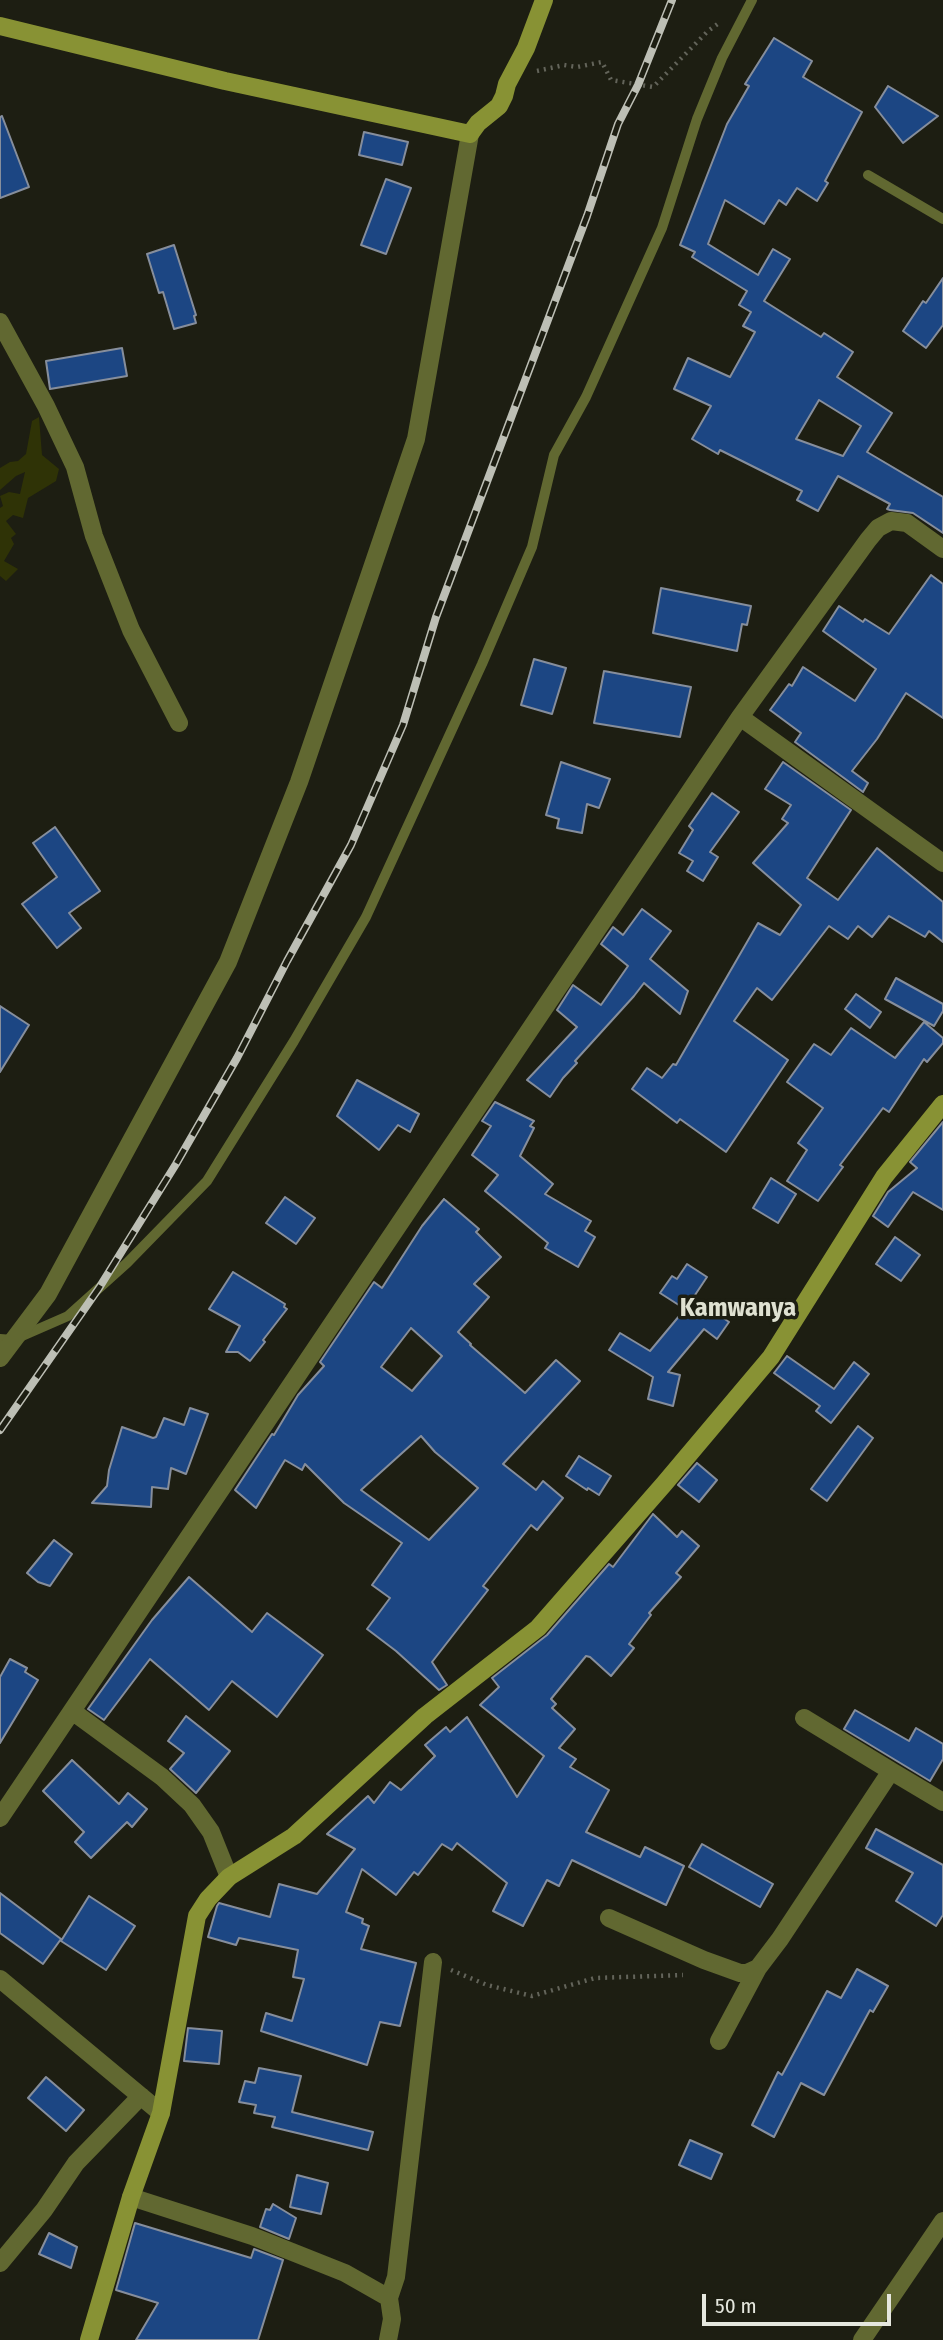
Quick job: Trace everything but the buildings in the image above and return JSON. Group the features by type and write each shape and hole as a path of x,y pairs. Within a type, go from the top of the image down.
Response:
{"main road":[{"path":"0,26 225,81 470,134 478,123 499,106 526,48 544,0"},
{"path":"89,2340 131,2197 161,2113 197,1916 208,1899 229,1877 294,1836 425,1716 538,1628 771,1357 884,1177 943,1104"}],"street":[{"path":"0,1358 6,1340 48,1294 228,962 299,782 416,439 470,134"},
{"path":"0,322 46,406 75,467 94,536 131,631 179,723"},
{"path":"0,1818 740,716 878,528 891,521 906,523 943,548"},
{"path":"740,716 943,863"},
{"path":"72,1711 162,1777 192,1805 211,1832 229,1877"},
{"path":"804,1718 943,1802"},
{"path":"719,2041 758,1968 891,1771"},
{"path":"609,1918 740,1973 758,1968"},
{"path":"388,2340 392,2319 389,2298 397,2277 432,1992 433,1962"},
{"path":"0,1979 161,2113"},
{"path":"0,2263 51,2200 76,2163 141,2096"},
{"path":"131,2197 252,2236 345,2273 389,2298"},
{"path":"862,2340 943,2221"}],"lane":[{"path":"6,1340 68,1316 136,1254 207,1181 295,1041 366,917 482,664 532,547 554,455 586,397 662,228 697,120 722,58 752,0"},
{"path":"868,175 943,219"}],"path":[{"path":"507,84 527,71 602,62 611,80 653,87 708,30 730,15"},
{"path":"433,1962 487,1985 532,1996 595,1978 692,1975"}],"green space":[{"path":"39,417 42,455 59,469 56,481 28,498 23,518 13,515 6,521 16,534 11,538 14,544 4,561 18,569 6,581 0,576 0,508 3,506 0,496 9,492 20,494 25,472 0,490 0,468 18,461 26,454 32,421"}],"railway":[{"path":"0,1430 99,1288 176,1164 237,1058 351,845 403,725 436,617 587,216 618,124 638,85 672,0"}],"district":[{"name":"Kamwanya","path":"738,1309"}]}
